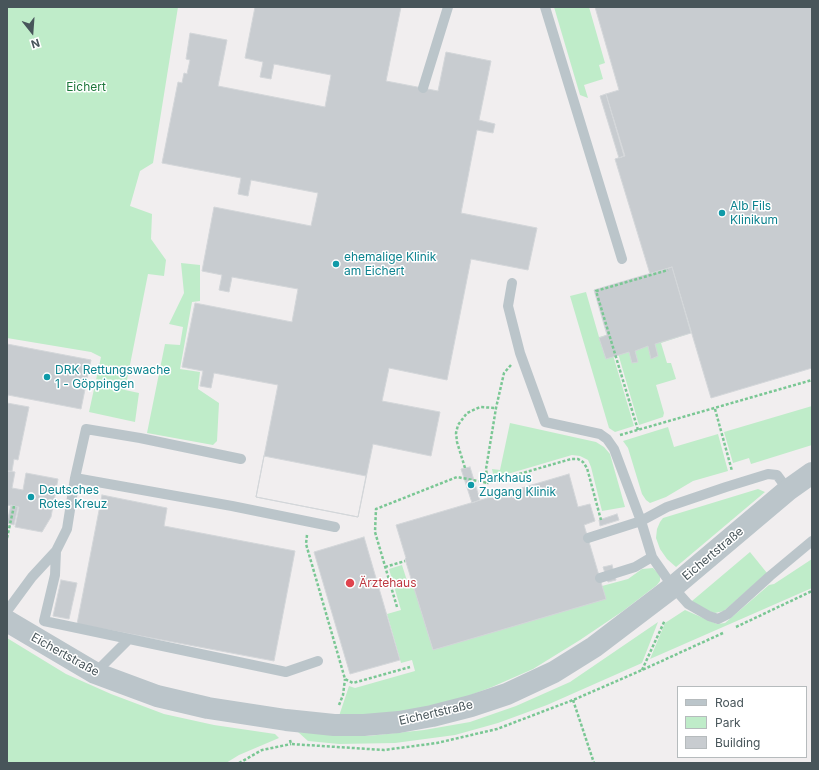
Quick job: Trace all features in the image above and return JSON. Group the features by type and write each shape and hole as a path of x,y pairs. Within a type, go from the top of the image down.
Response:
{"street":[{"name":"Eichertstraße","path":"7,621 95,673 158,696 208,708 286,720 334,725 364,726 432,716 471,706 507,694 554,672 594,647 673,588 788,490 812,473"}],"lane":[{"path":"423,88 448,7"},
{"path":"545,7 622,259"},
{"path":"512,283 508,306 520,353 545,422 600,434 607,439 614,449 641,521 652,557 673,588 688,604 709,616 718,619 728,614 812,541"},
{"path":"7,611 32,577 56,551 67,529 75,478 86,429 140,438 241,459"},
{"path":"588,538 641,521 667,507 768,474 777,476 788,490"},
{"path":"75,478 335,527"},
{"path":"56,551 55,575 44,621 286,672 318,661"},
{"path":"600,578 635,567 652,557"},
{"path":"95,673 129,639"}],"path":[{"path":"638,430 596,291 668,270"},
{"path":"488,483 486,469 496,408 504,373 520,353"},
{"path":"607,439 812,380"},
{"path":"465,468 457,442 456,433 458,425 467,413 480,406 496,408"},
{"path":"714,409 733,473"},
{"path":"397,607 375,532 376,509 457,477 488,483 571,459 578,459 583,462 587,468 602,522"},
{"path":"7,538 14,506"},
{"path":"309,521 306,544 345,679 337,711"},
{"path":"385,567 405,561"},
{"path":"642,670 663,621 688,604"},
{"path":"345,679 353,683 410,667"},
{"path":"573,700 594,763"},
{"path":"239,763 262,750 291,744"}],"green space":[{"name":"Eichert","path":"7,7 178,7 153,163 140,171 130,206 152,214 151,239 166,260 164,276 148,274 125,390 139,393 135,422 89,412 101,357 91,352 7,338"},
{"path":"554,7 589,7 605,63 599,65 603,79 584,85 588,98 580,95"},
{"path":"181,263 200,265 200,301 192,302 180,369 200,372 198,389 219,403 217,441 213,445 147,433 165,344 180,345 183,327 169,324 184,293"},
{"path":"673,270 691,333 661,343 667,363 671,363 676,379 656,385 664,413 663,417 639,425 600,292"},
{"path":"586,292 599,337 607,335 634,426 615,432 609,428 570,296"},
{"path":"812,406 812,445 751,464 749,458 733,463 724,432"},
{"path":"510,423 596,442 604,447 610,454 625,507 602,511 591,467 588,460 580,456 572,455 494,478 492,469 500,470"},
{"path":"668,427 674,447 718,434 728,471 693,481 666,497 650,503 642,494 628,448 623,441"},
{"path":"758,489 765,492 676,567 667,559 660,549 656,538 657,529 663,518"},
{"path":"750,552 767,573 724,611 715,613 707,611 692,601"},
{"path":"812,559 812,588 650,659 665,623 685,610 717,624 725,623 769,585 774,584"},
{"path":"402,565 408,584 413,582 433,650 602,586 628,579 642,569 653,568 660,575 660,581 657,585 623,611 580,640 533,669 492,687 457,700 418,709 379,715 339,716 349,686 355,688 415,671 412,660 401,663 387,614 401,610 389,569"},
{"path":"658,622 642,663 547,705 498,723 455,735 395,743 339,744 308,741 298,732 368,736 424,730 470,722 516,706 570,682"},
{"path":"7,638 66,674 111,694 164,714 214,725 275,734 279,738 239,755 226,763 7,763"}],"building":[{"name":"ehemalige Klinik am Eichert","path":"255,7 401,7 386,81 438,91 446,52 491,61 479,120 495,124 493,133 477,130 461,213 537,228 528,270 471,259 447,380 389,368 382,401 440,412 431,456 373,444 358,517 256,497 278,385 214,373 211,388 200,386 203,371 182,367 195,303 292,322 298,289 232,277 229,292 219,290 222,275 202,271 214,207 311,226 318,193 251,180 248,196 238,194 241,178 162,163 178,82 182,83 184,73 187,74 190,60 186,59 190,33 227,40 218,86 325,107 331,75 274,64 271,79 260,77 263,62 245,58"},
{"name":"Alb Fils Klinikum","path":"595,7 812,7 812,368 711,398 672,267 650,274 615,159 624,156 606,94 619,90"},
{"path":"606,94 625,156 619,158 600,96"},
{"path":"672,267 691,333 655,344 658,356 651,359 648,346 635,351 638,362 632,363 629,352 606,359 599,338 607,335 594,290"},
{"name":"DRK Rettungswache 1 - Göppingen","path":"7,344 91,360 81,409 8,395 7,401"},
{"name":"DRK Rettungswache 1 - Göppingen","path":"7,403 29,407 18,460 14,459 12,471 7,471"},
{"path":"264,456 366,476 358,517 256,497"},
{"name":"Parkhaus Zugang Klinik","path":"470,467 480,500 472,503 461,469"},
{"name":"Deutsches Rotes Kreuz","path":"7,471 15,472 12,488 23,490 26,473 58,479 51,517 42,532 15,527 19,507 7,505"},
{"path":"569,474 578,507 590,504 595,521 584,525 606,599 433,650 396,525"},
{"path":"102,495 167,508 164,526 295,551 274,661 77,624"},
{"path":"11,505 18,507 14,525 7,523"},
{"path":"617,514 619,520 600,526 599,520"},
{"name":"Ärztehaus","path":"364,537 400,660 350,674 314,552"},
{"path":"612,565 616,580 608,582 603,567"},
{"path":"61,580 77,583 69,619 53,616"}],"place":[{"name":"Alb Fils Klinikum","path":"722,213"},
{"name":"ehemalige Klinik am Eichert","path":"336,264"},
{"name":"DRK Rettungswache 1 - Göppingen","path":"47,377"},
{"name":"Parkhaus Zugang Klinik","path":"471,485"},
{"name":"Deutsches Rotes Kreuz","path":"31,497"},
{"name":"Ärztehaus","path":"350,583"}]}
